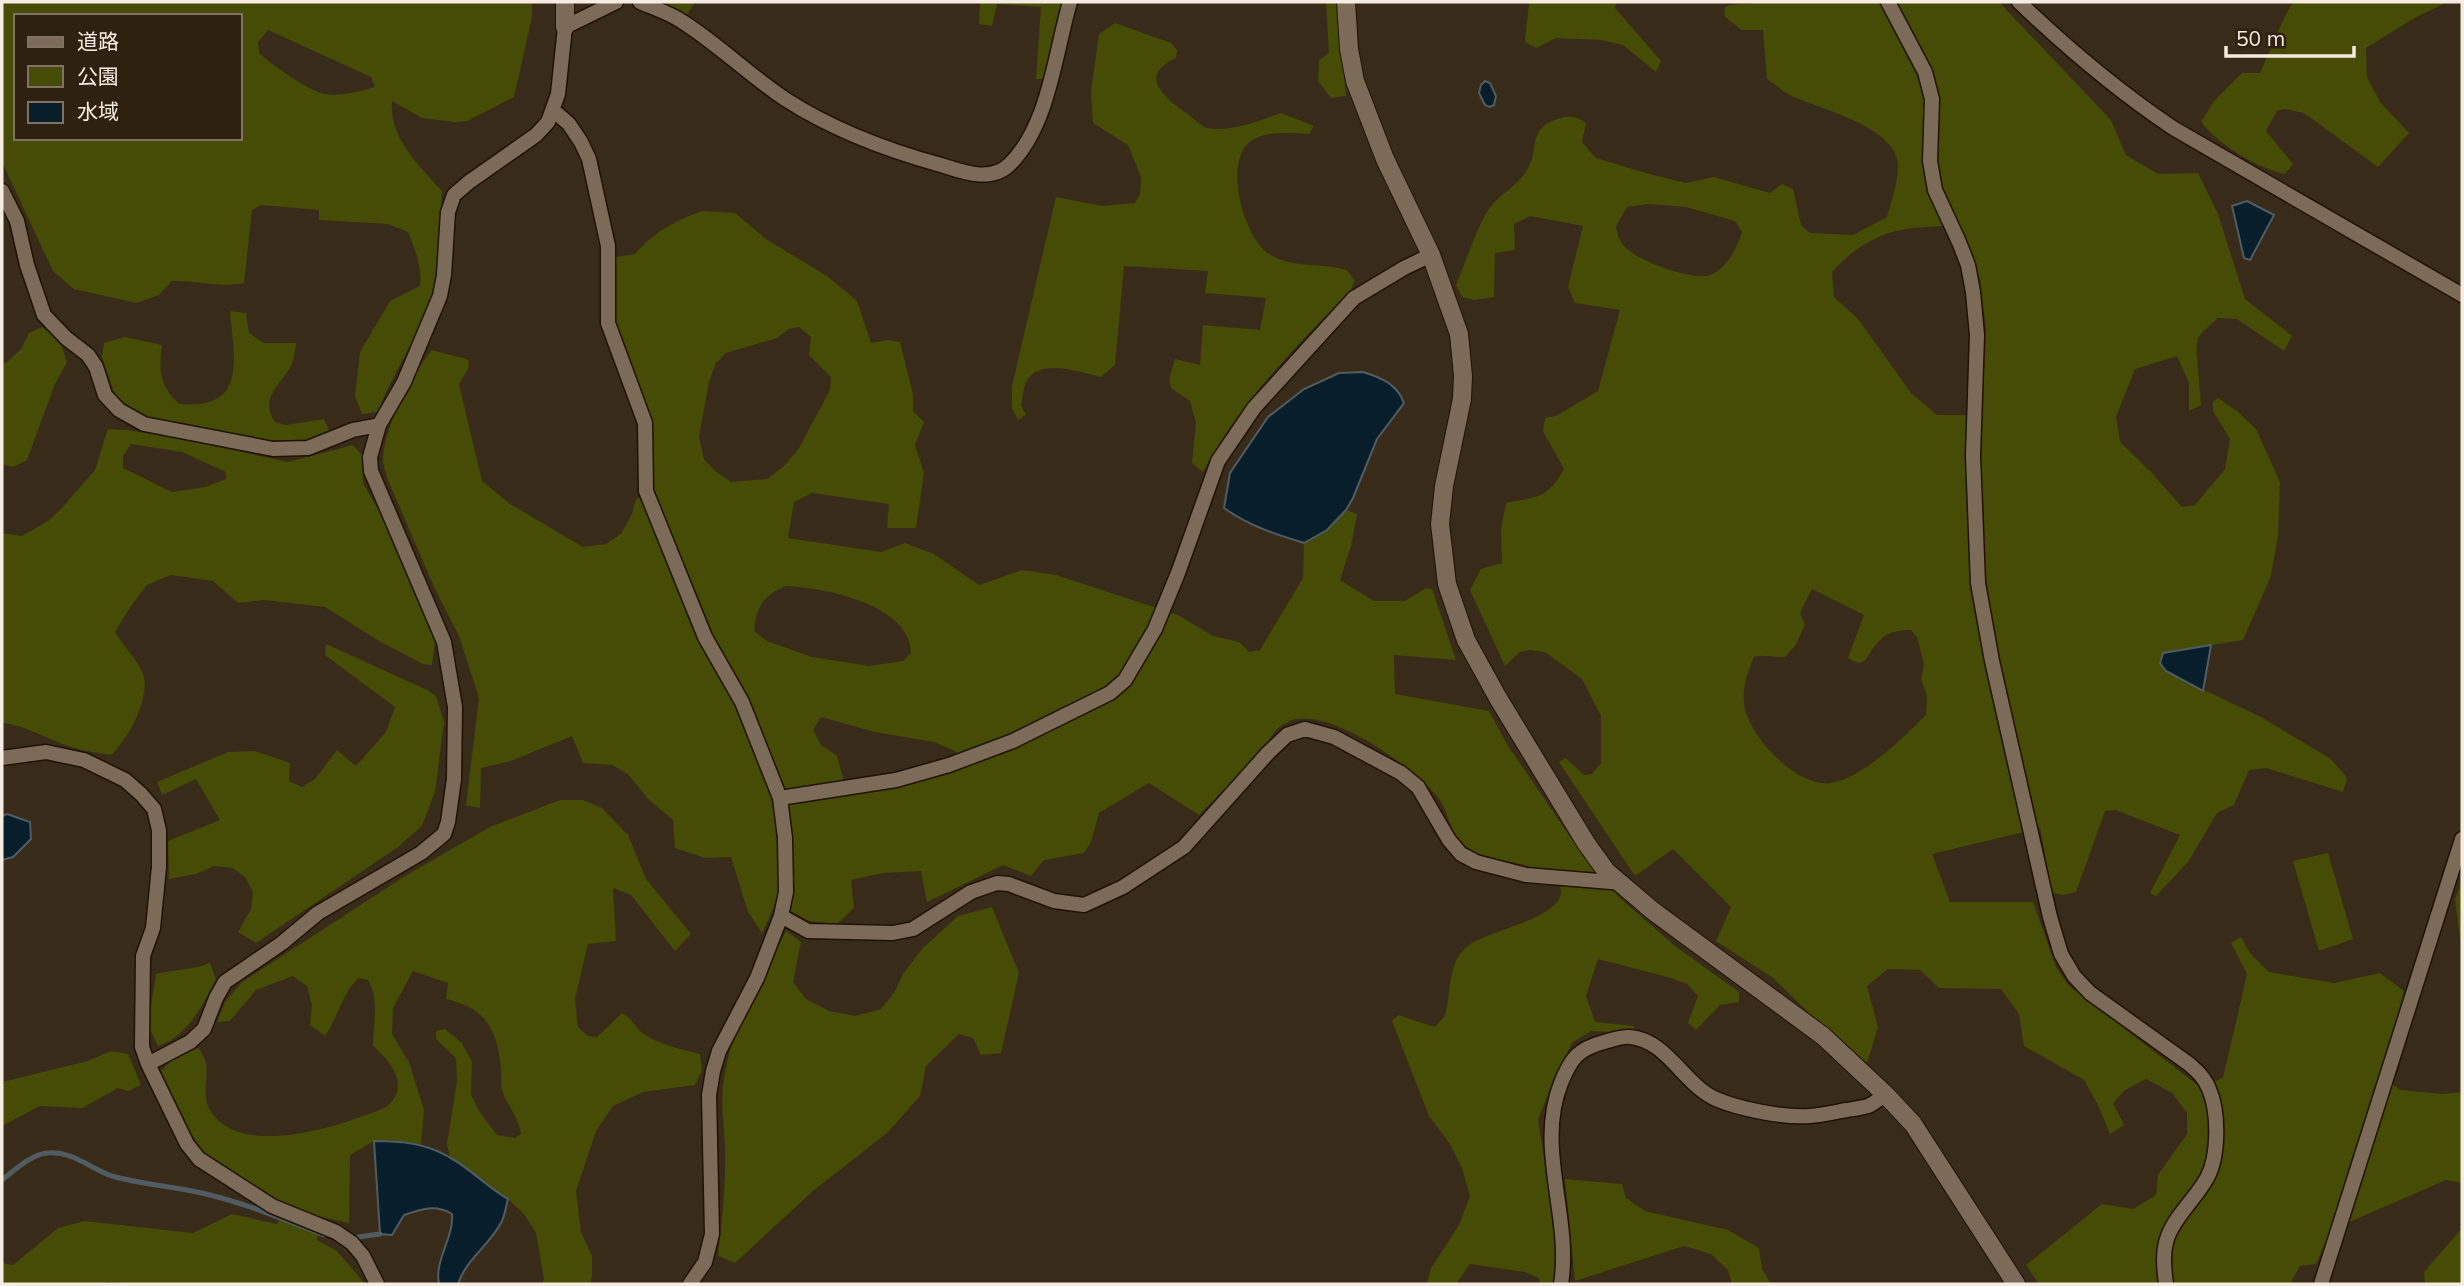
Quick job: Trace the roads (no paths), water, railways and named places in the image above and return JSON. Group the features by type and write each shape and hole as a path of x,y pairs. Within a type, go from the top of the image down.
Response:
{"street":[{"path":"148,1064 190,1042 204,1028 225,982 282,943 318,913 421,853 444,834 454,779 453,691 444,642 371,471 370,457 379,425 404,382 440,296 448,212 454,195 536,135 548,122 558,94 565,2"},
{"path":"565,27 616,2"},
{"path":"640,2 682,21 785,98 834,126 892,151 969,173 989,175 1001,172 1010,165 1030,141 1047,92 1070,2"},
{"path":"1346,2 1349,49 1355,81 1385,159 1431,255 1459,334 1463,376 1460,415 1444,486 1440,524 1445,574 1455,613 1466,639 1498,698 1586,844 1606,871 1653,911 1823,1037 1885,1094 1913,1124 2016,1284"},
{"path":"1888,2 1925,72 1932,99 1930,161 1935,190 1968,265 1973,292 1978,335 1973,456 1978,583 1992,662 2061,954 2074,976 2090,993 2189,1064 2203,1077 2210,1091 2217,1128 2213,1163 2207,1178 2168,1235 2163,1262 2166,1284"},
{"path":"2019,2 2136,104 2462,295"},
{"path":"553,110 569,124 589,159 608,246 608,323 645,423 646,491 705,637 742,702 780,798 785,838 786,892 781,916 757,978 719,1051 713,1071 709,1095 712,1234 705,1262 690,1284"},
{"path":"2,191 17,221 27,265 44,315 66,338 88,355 96,367 105,395 119,410 144,424 272,449 309,448 353,430 379,425"},
{"path":"780,798 895,780 949,765 1013,741 1110,693 1125,680 1155,629 1218,460 1254,408 1354,298 1431,255"},
{"path":"781,916 808,931 893,933 914,929 971,892 997,883 1009,884 1054,901 1084,905 1123,887 1184,847 1268,753 1287,735 1305,729 1334,737 1401,773 1418,787 1449,840 1461,854 1476,862 1526,874 1622,883"},
{"path":"2,758 46,752 84,760 125,780 154,809 159,830 159,867 153,928 143,957 142,1047 148,1064 187,1144 199,1159 272,1206 336,1232 352,1243 363,1256 377,1284"},
{"path":"2321,1284 2462,839"},
{"path":"1561,1284 1564,1246 1555,1181 1552,1128 1561,1084 1574,1056 1587,1046 1630,1037 1658,1049 1698,1088 1715,1099 1765,1111 1809,1116 1869,1106 1885,1094"}],"water":[{"path":"1485,81 1490,83 1496,96 1494,105 1490,107 1485,105 1479,93"},
{"path":"2247,201 2274,215 2250,260 2244,258 2232,206"},
{"path":"1363,372 1388,383 1404,403 1377,439 1346,510 1327,530 1304,543 1253,525 1224,508 1230,473 1268,417 1304,389 1339,373"},
{"path":"2211,645 2203,691 2166,671 2160,663 2163,653"},
{"path":"7,814 30,822 31,839 13,857 2,860 2,816"},
{"path":"374,1141 413,1144 440,1152 508,1199 497,1230 467,1267 458,1284 439,1284 438,1275 452,1214 434,1208 416,1211 404,1215 392,1235 380,1234"}],"waterway":[{"path":"2,1180 35,1157 47,1153 64,1154 112,1176 229,1200 324,1235"},
{"path":"358,1237 380,1234"}]}
